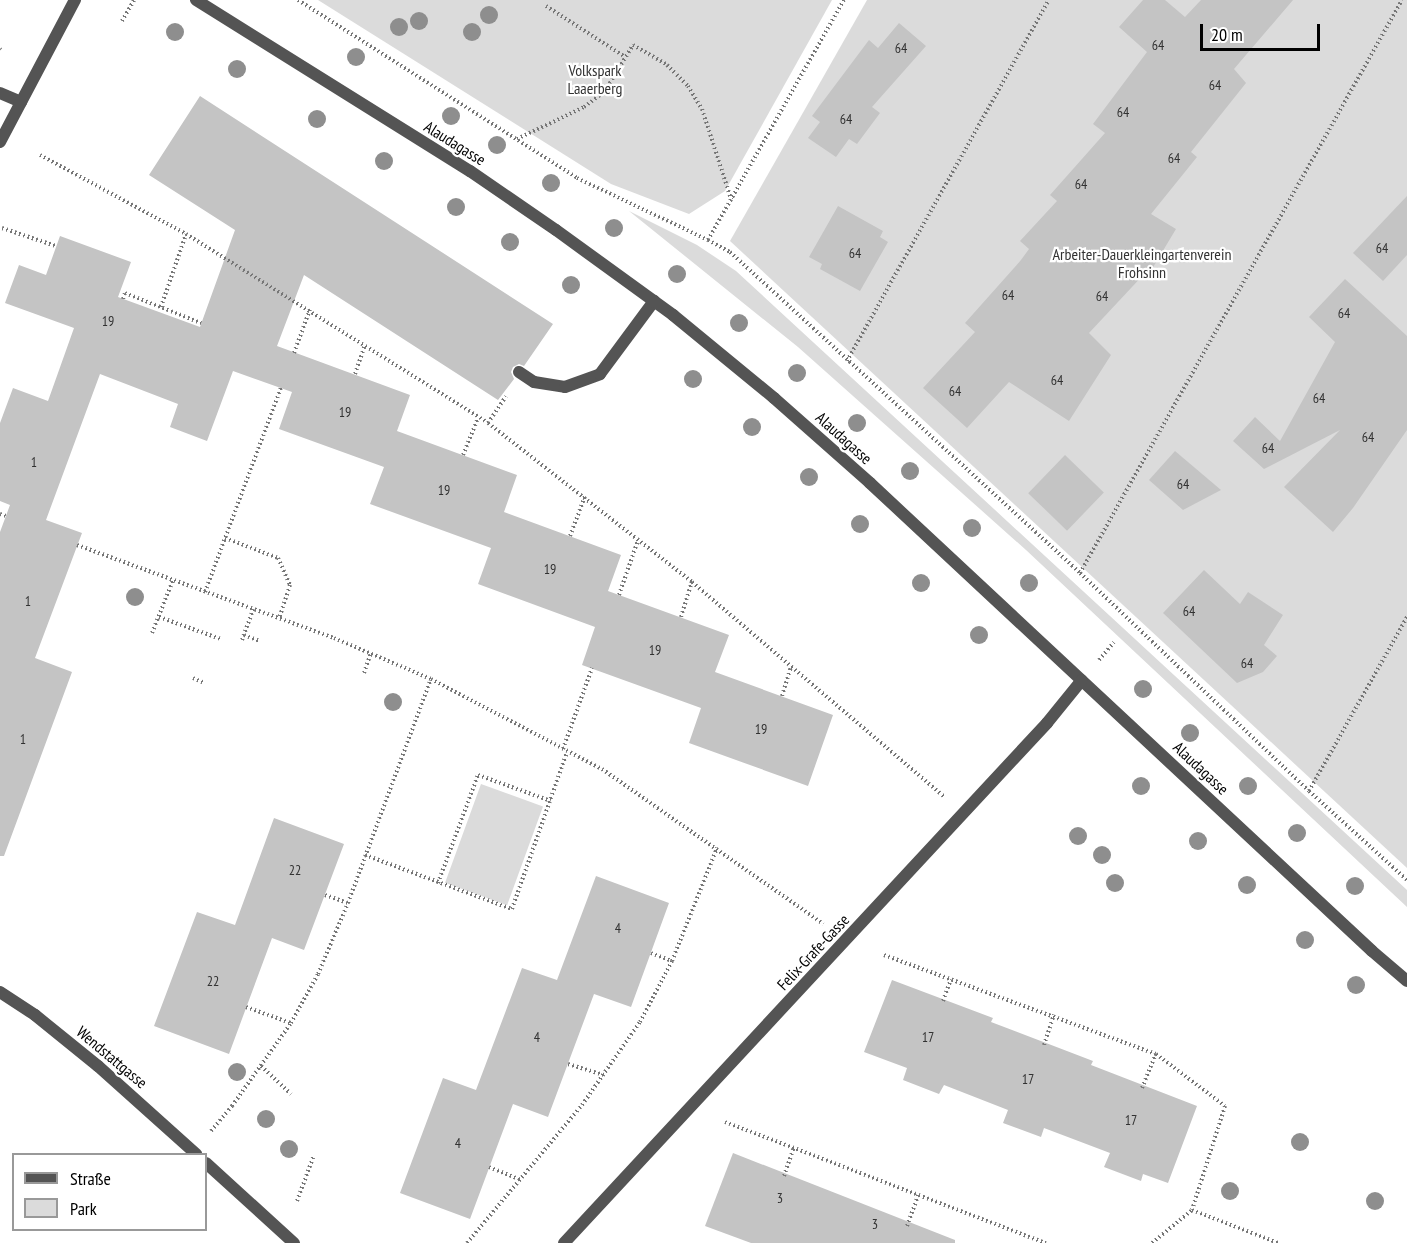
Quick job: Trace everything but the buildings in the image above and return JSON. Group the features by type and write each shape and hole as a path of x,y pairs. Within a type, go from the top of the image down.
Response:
{"street":[{"path":"0,142 75,0"},
{"name":"Alaudagasse","path":"196,0 470,171 654,301 818,436 1407,981"},
{"path":"0,93 21,102"},
{"path":"519,372 534,382 565,387 600,374 654,301"},
{"name":"Felix-Grafe-Gasse","path":"564,1243 1039,732 1082,680"},
{"name":"Wendstattgasse","path":"0,992 35,1015 99,1066 195,1153"},
{"path":"207,1164 294,1243"}],"path":[{"path":"122,21 135,0"},
{"path":"298,0 577,178 730,252 1080,573 1309,791 1407,880"},
{"path":"708,240 844,0"},
{"path":"847,361 1049,0"},
{"path":"1080,573 1402,0"},
{"path":"546,6 625,57"},
{"path":"517,139 584,107 605,91 633,45 667,65 688,86 702,109 731,200"},
{"path":"40,155 186,234 310,309 488,423 585,496 692,582 945,797"},
{"path":"2,228 56,246"},
{"path":"161,307 186,234"},
{"path":"123,299 125,293 201,323"},
{"path":"294,352 310,309"},
{"path":"355,374 365,345"},
{"path":"205,592 281,388"},
{"path":"488,423 500,403"},
{"path":"463,455 478,418"},
{"path":"570,536 585,496"},
{"path":"0,514 6,516"},
{"path":"225,538 278,558 290,585 279,618"},
{"path":"619,595 638,540"},
{"path":"77,545 279,618 431,679 602,769 826,927"},
{"path":"152,633 173,580"},
{"path":"681,617 692,582"},
{"path":"254,609 243,638 260,641"},
{"path":"159,617 221,639"},
{"path":"1309,791 1407,617"},
{"path":"364,673 371,653"},
{"path":"782,696 791,666"},
{"path":"365,855 512,909 551,801 592,668"},
{"path":"193,678 205,683"},
{"path":"195,1153 232,1106 291,1023 318,974 348,903 431,679"},
{"path":"438,883 478,775 551,801"},
{"path":"467,1243 521,1180 604,1075 640,1022 672,961 717,848"},
{"path":"325,895 348,903"},
{"path":"651,953 672,961"},
{"path":"884,955 1156,1054 1225,1106 1192,1210 1152,1243"},
{"path":"943,1001 951,979"},
{"path":"246,1007 291,1023"},
{"path":"1044,1045 1054,1015"},
{"path":"1142,1088 1156,1054"},
{"path":"568,1064 604,1075"},
{"path":"261,1066 291,1094"},
{"path":"725,1122 1046,1243"},
{"path":"784,1176 794,1148"},
{"path":"297,1201 314,1155"},
{"path":"489,1167 521,1180"},
{"path":"908,1226 918,1195"},
{"path":"1192,1210 1278,1243"},
{"path":"1256,1243 1259,1236"}],"green space":[{"name":"Volkspark Laaerberg","path":"318,0 832,0 725,191 689,214 611,184"},
{"name":"Arbeiter-Dauerkleingartenverein Frohsinn","path":"867,0 1407,0 1407,868 730,241"},
{"path":"629,211 697,245 736,271 1407,890 1407,907 1026,550 798,347"},
{"path":"481,784 543,807 507,905 445,883"}]}
